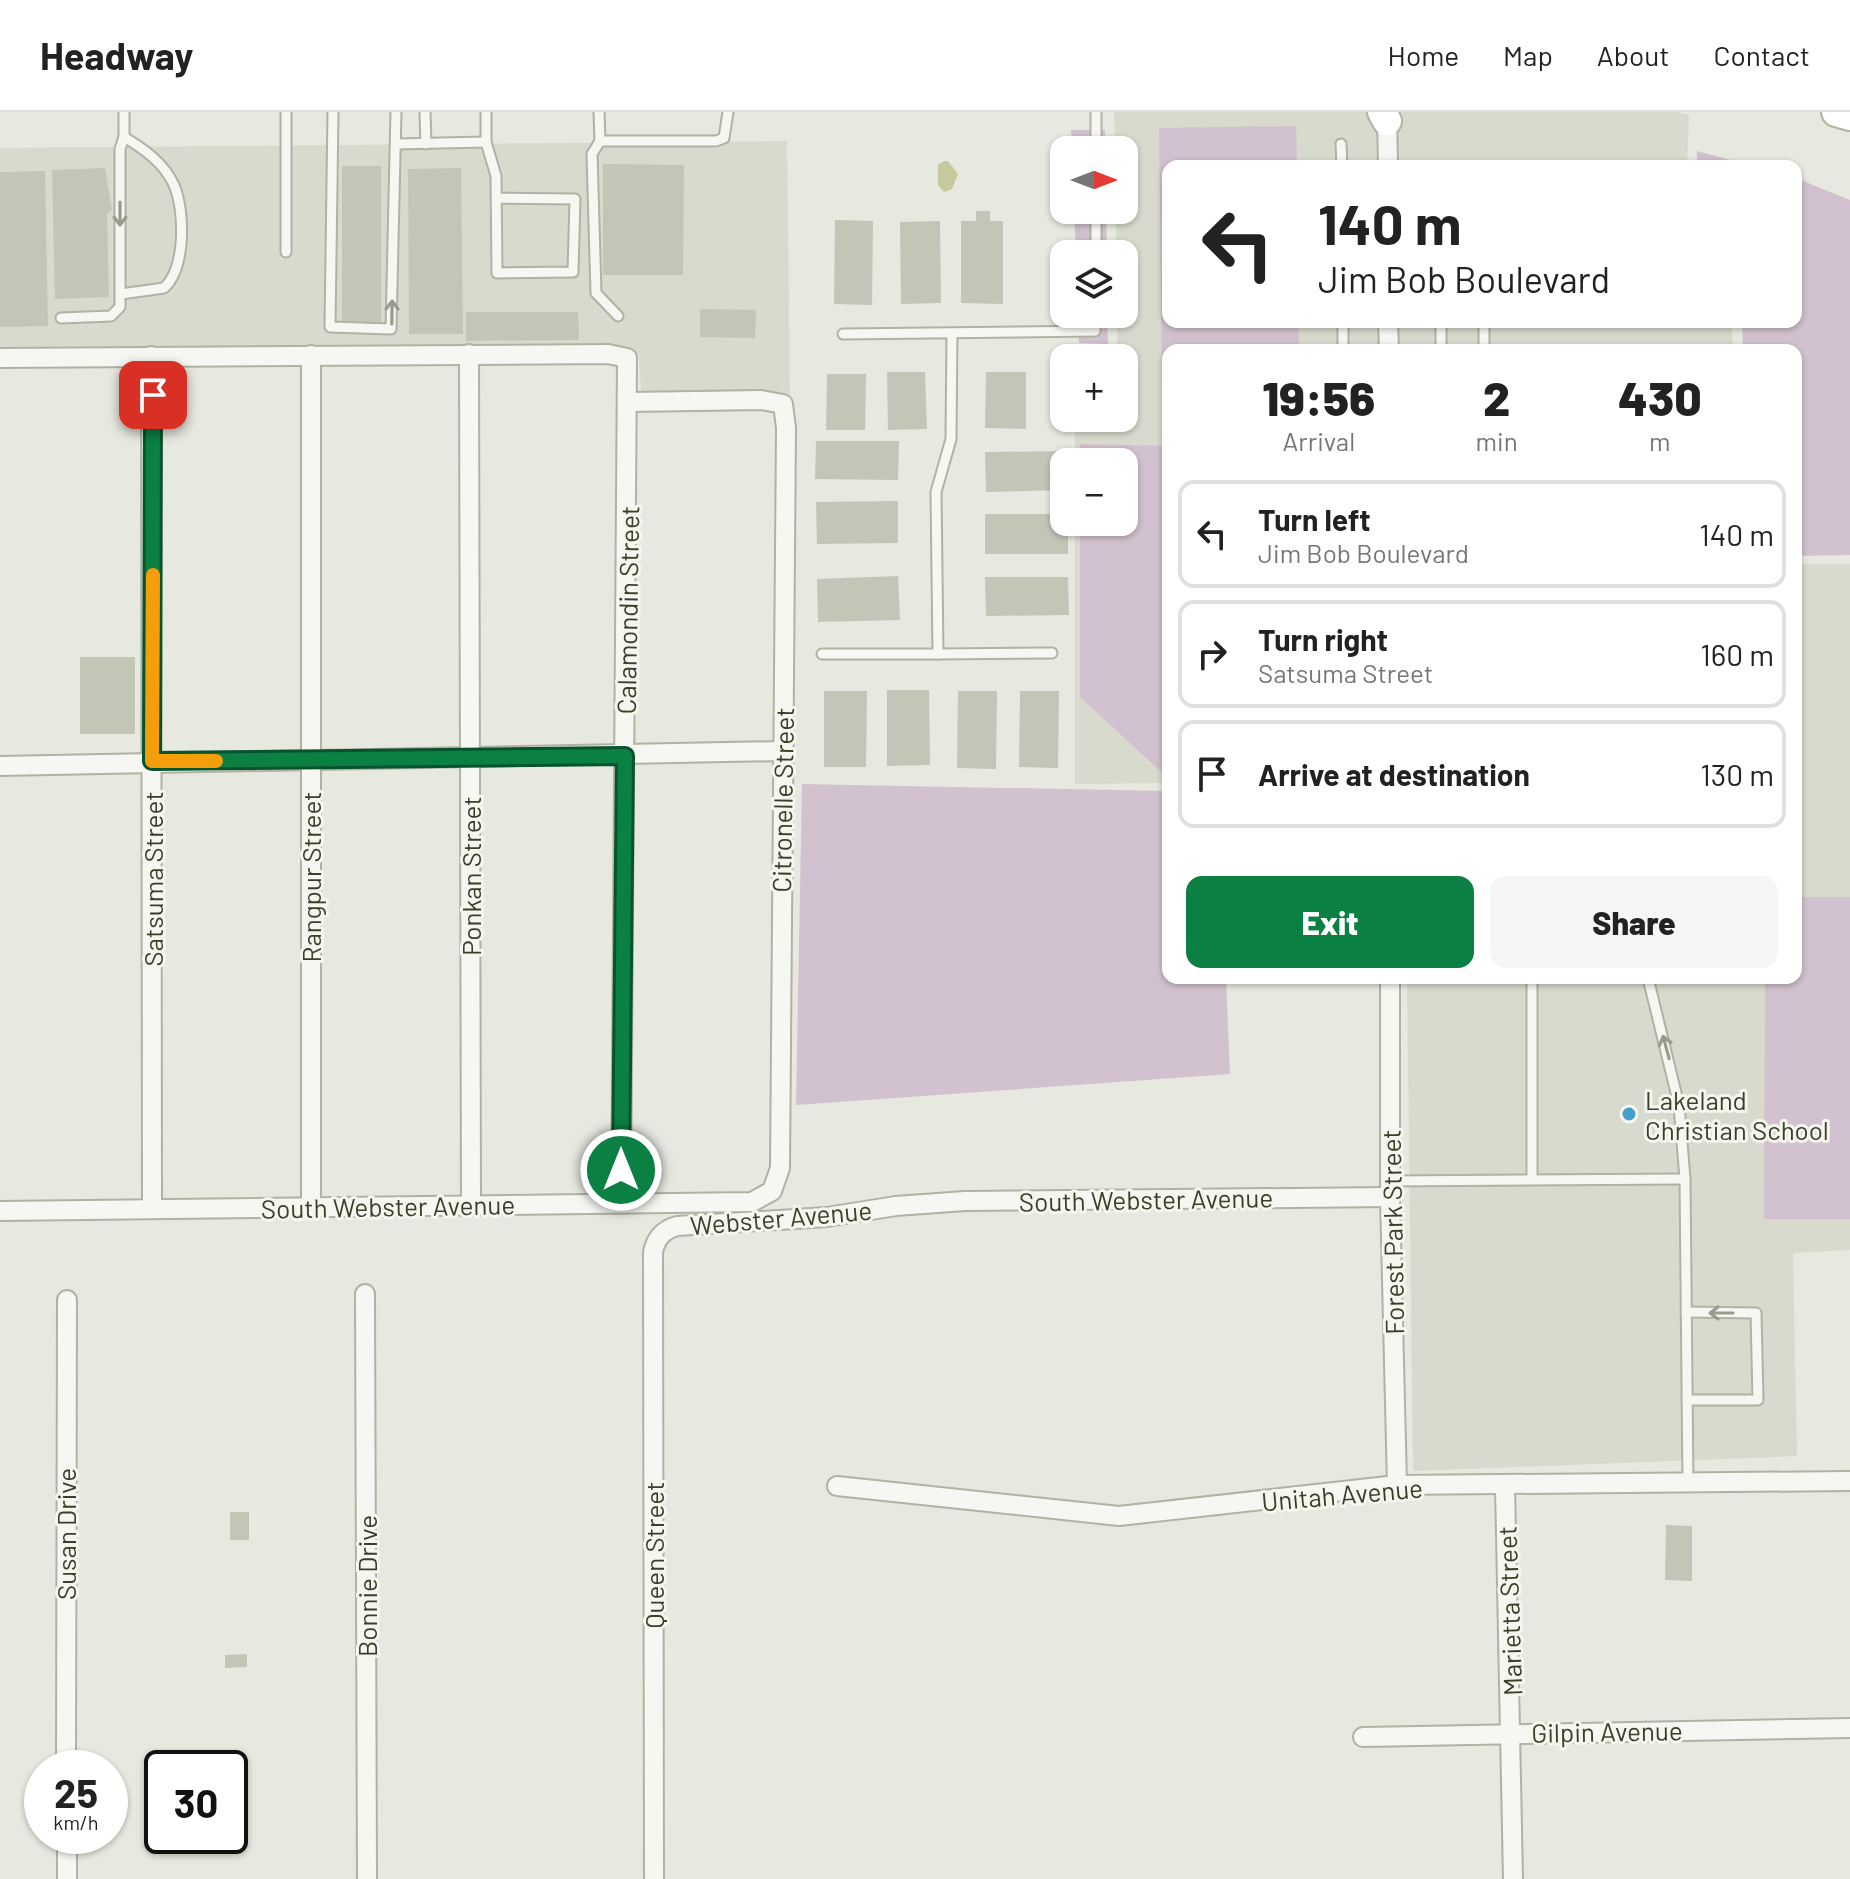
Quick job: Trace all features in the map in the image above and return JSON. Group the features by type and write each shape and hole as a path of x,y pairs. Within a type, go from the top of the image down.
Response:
{"main road":[{"path":"1836,112 1850,116"}],"street":[{"path":"1386,115 1388,160"},
{"path":"0,358 469,354"},
{"name":"Calamondin Street","path":"469,354 608,354 627,358 621,1202"},
{"name":"Ponkan Street","path":"469,354 471,1206"},
{"name":"Rangpur Street","path":"311,355 311,1208"},
{"name":"Satsuma Street","path":"151,356 152,1209"},
{"name":"Citronelle Street","path":"629,402 761,400 783,404 784,407 780,1168 772,1191"},
{"path":"0,766 782,751"},
{"name":"Forest Park Street","path":"1390,984 1390,1189 1397,1485"},
{"name":"South Webster Avenue","path":"902,1205 1390,1189"},
{"name":"South Webster Avenue","path":"0,1211 752,1202 772,1191"},
{"name":"Webster Avenue","path":"662,1234 677,1226 827,1217 902,1205"},
{"name":"Queen Street","path":"654,1879 653,1252 662,1234"},
{"name":"Bonnie Drive","path":"365,1294 367,1879"},
{"name":"Susan Drive","path":"66,1750 67,1300"},
{"name":"Unitah Avenue","path":"837,1486 1119,1516 1397,1485 1688,1485 1850,1481"},
{"name":"Marietta Street","path":"1505,1486 1513,1732 1513,1879"},
{"name":"Gilpin Avenue","path":"1363,1737 1850,1728"},
{"path":"67,1854 67,1879"}],"lane":[{"path":"61,318 111,316 120,307 120,149 124,137 124,112"},
{"path":"286,112 286,252"},
{"path":"333,112 330,327 391,329 396,112"},
{"path":"425,112 426,144"},
{"path":"486,112 486,142 496,176 496,198 497,273 573,272 575,199 496,198"},
{"path":"599,112 600,141 592,154 596,293 618,316"},
{"path":"600,141 716,141 724,138 727,131 728,112"},
{"path":"1096,112 1096,136"},
{"path":"121,294 164,288 176,270 179,246 179,209 174,186 149,152 124,137"},
{"path":"396,144 486,142"},
{"path":"1341,144 1342,160"},
{"path":"843,334 1095,331 1095,328"},
{"path":"938,654 936,492 951,439 952,333"},
{"path":"822,654 1052,653"},
{"path":"1532,984 1532,1178"},
{"path":"1649,984 1679,1105 1685,1179 1688,1485"},
{"path":"1390,1189 1532,1178 1685,1179"},
{"path":"1686,1312 1756,1313 1758,1400 1687,1400"}],"shaded area":[{"path":"1114,112 1675,112 1689,115 1687,160 1162,160 1162,328 1732,328 1733,344 1162,344 1162,783 1075,784 1075,536 1138,536 1138,448 1075,448 1075,432 1138,432 1138,344 1117,344 1117,328 1138,328 1138,240 1116,240 1116,224 1138,224 1138,136 1115,136"},
{"path":"1296,126 1297,160 1162,160 1162,328 1298,328 1299,344 1162,344 1162,385 1159,128"},
{"path":"1071,130 1105,130 1105,136 1071,136"},
{"path":"787,141 790,397 761,390 641,392 639,357 630,348 608,344 0,348 0,148"},
{"path":"1697,151 1731,160 1697,160"},
{"path":"948,161 958,174 952,189 944,192 938,185 938,165"},
{"path":"1802,180 1850,200 1850,555 1802,556 1802,344 1743,344 1742,328 1802,328"},
{"path":"1075,224 1106,224 1107,240 1075,240"},
{"path":"1078,328 1107,328 1108,344 1079,343"},
{"path":"1080,444 1162,446 1162,772 1080,697 1080,536 1138,536 1138,448 1080,448"},
{"name":"Lakeland Christian School","path":"1802,564 1850,564 1850,1250 1793,1253 1797,1456 1413,1471 1407,984 1802,984"},
{"path":"802,784 1162,791 1162,984 1226,984 1230,1074 796,1105"},
{"path":"1802,897 1850,897 1850,1219 1764,1219 1765,984 1802,984"}],"building":[{"path":"603,164 684,165 683,275 603,275"},
{"path":"342,166 381,166 381,328 342,328"},
{"path":"105,168 112,210 107,214 109,297 55,299 52,170"},
{"path":"461,168 463,334 409,334 408,169"},
{"path":"45,171 48,326 0,327 0,172"},
{"path":"976,211 990,211 990,221 1003,221 1003,304 961,303 961,221 976,221"},
{"path":"835,220 873,221 872,305 834,304"},
{"path":"940,221 941,303 901,304 900,222"},
{"path":"700,309 756,310 755,338 700,337"},
{"path":"466,312 578,312 579,340 466,341"},
{"path":"887,372 925,372 927,429 888,430"},
{"path":"986,372 1026,372 1026,429 985,428"},
{"path":"827,374 866,374 865,430 826,430"},
{"path":"816,441 899,441 898,480 815,479"},
{"path":"1050,451 1050,490 986,492 985,452"},
{"path":"898,501 898,543 817,544 816,502"},
{"path":"985,514 1050,514 1050,536 1068,536 1068,554 985,554"},
{"path":"898,576 900,620 818,622 817,579"},
{"path":"985,577 1068,577 1069,615 986,616"},
{"path":"80,657 135,657 135,734 80,734"},
{"path":"887,690 929,690 930,765 887,766"},
{"path":"824,691 867,691 866,767 824,767"},
{"path":"958,691 997,691 996,769 957,768"},
{"path":"1020,691 1059,691 1058,768 1019,767"},
{"path":"230,1512 249,1512 249,1540 230,1540"},
{"path":"1666,1525 1692,1526 1692,1581 1665,1580"},
{"path":"247,1654 247,1667 225,1668 225,1655"}],"slow traffic":[{"path":"153,575 152,761 216,761"}],"place":[{"name":"Lakeland Christian School","path":"1629,1114"}],"route":[{"path":"153,395 152,761 625,756 621,1170"}]}
